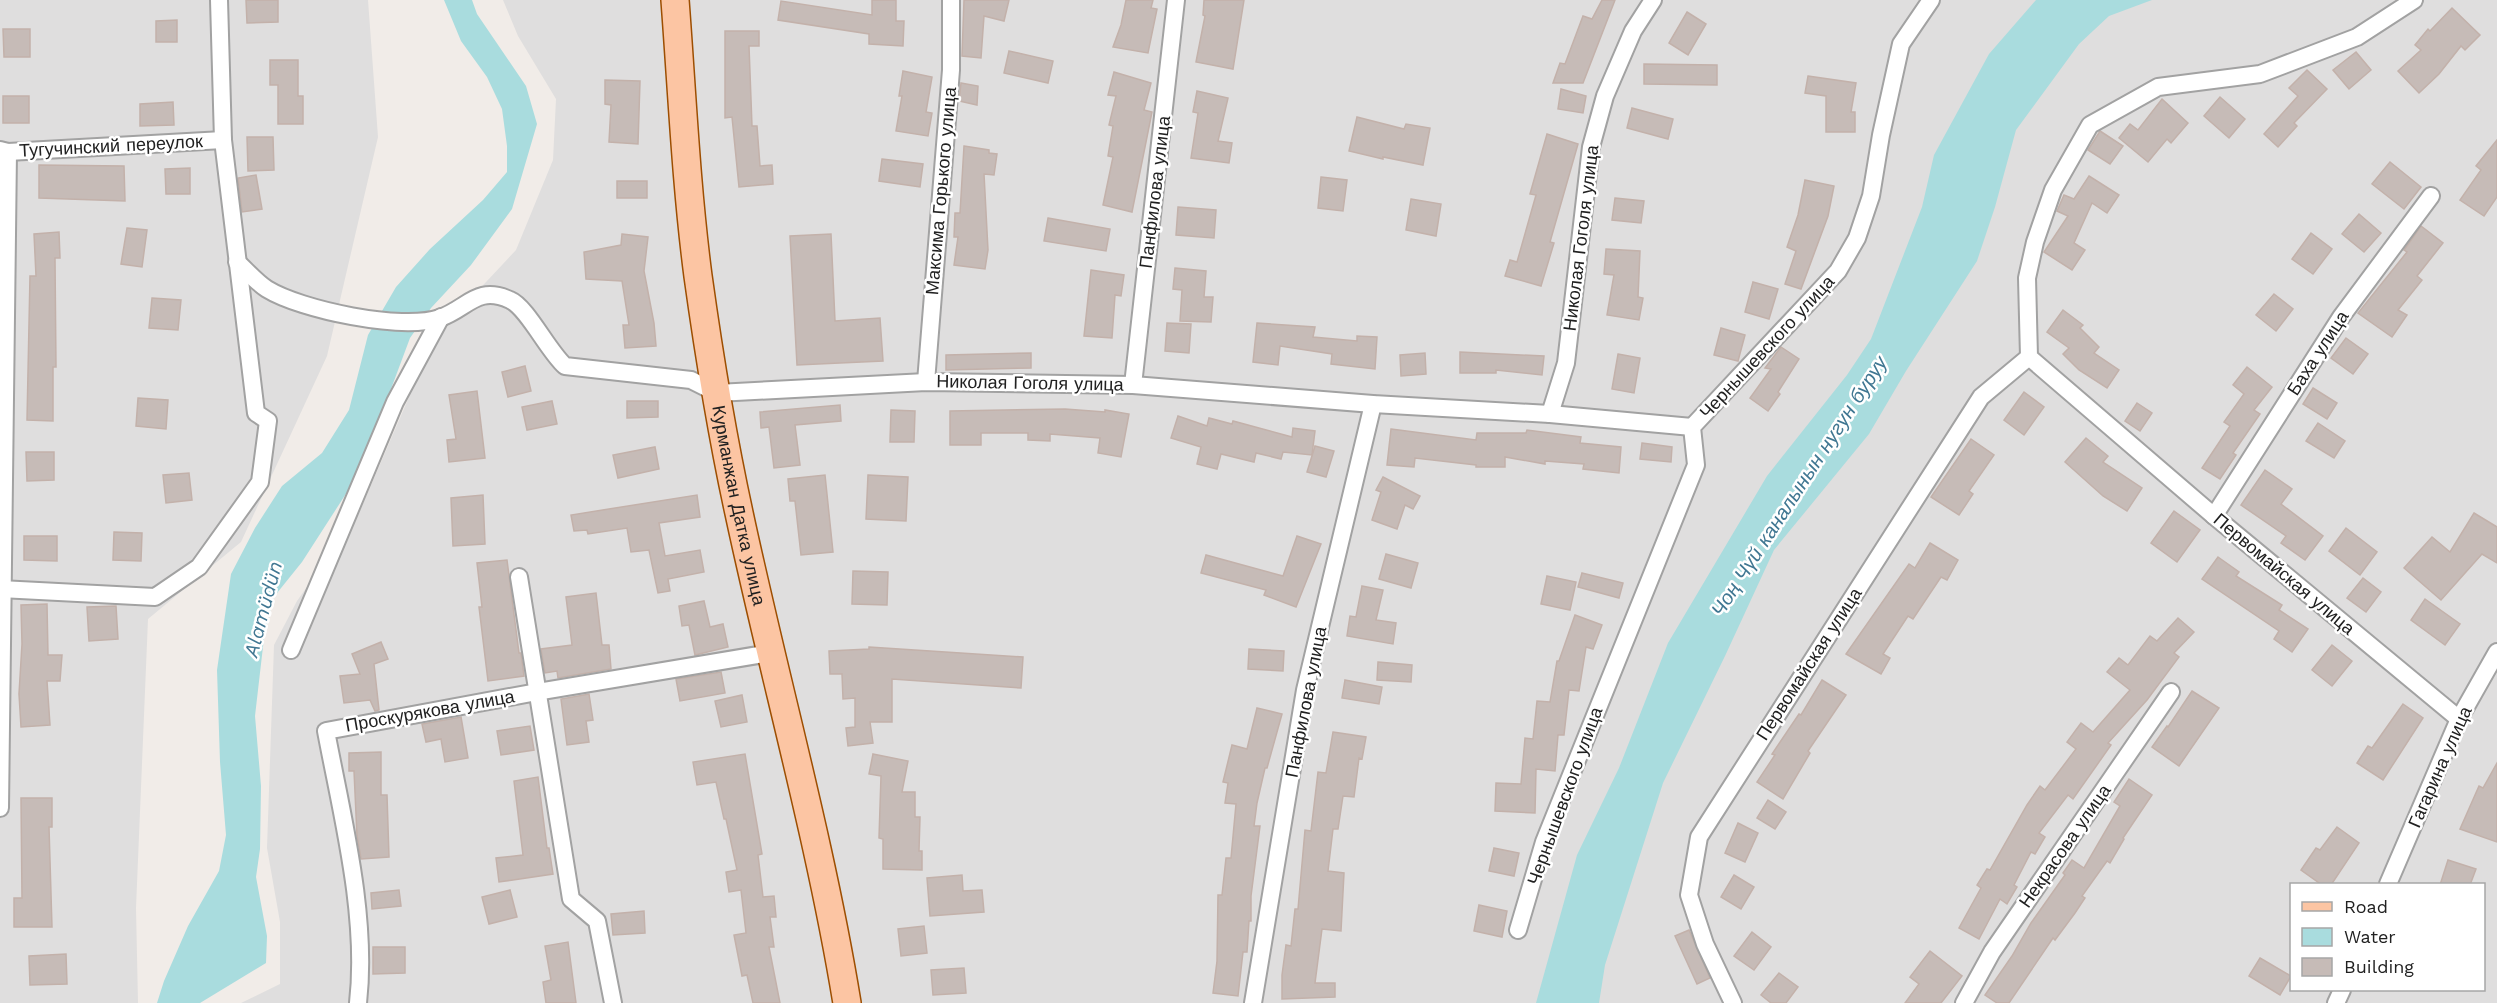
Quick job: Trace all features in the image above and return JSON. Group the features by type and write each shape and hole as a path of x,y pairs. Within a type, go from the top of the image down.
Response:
{"main road":[{"name":"Курманжан Датка улица","path":"675,0 698,275 717,393 738,511 826,887 848,1003"}],"street":[{"path":"1,589 154,597 199,567 260,482 268,421 256,413 237,262 223,140 219,0"},
{"name":"Максима Горького улица","path":"926,382 951,70 951,0"},
{"name":"Панфилова улица","path":"1133,385 1176,0"},
{"name":"Николая Гоголя улица","path":"1550,414 1566,363 1591,147 1605,96 1633,32 1653,0"},
{"name":"Чернышевского улица","path":"1518,930 1544,842 1696,465 1692,427 1838,271 1857,238 1871,196 1881,135 1901,44 1931,0"},
{"path":"2029,357 2027,278 2036,242 2053,190 2090,125 2158,87 2260,74 2357,37 2414,0"},
{"name":"Тугучинский переулок","path":"4,151 223,140"},
{"path":"0,808 4,151"},
{"name":"Баха улица","path":"2214,516 2341,316 2431,196"},
{"path":"237,262 266,288 296,303 369,319 435,319 395,402 291,650"},
{"name":"Николая Гоголя улица","path":"435,319 478,296 493,294 513,301 534,326 554,357 564,366 691,380 717,393 926,382 1133,385 1373,404 1550,414 1692,427"},
{"name":"Первомайская улица","path":"1733,1003 1705,944 1689,895 1699,837 1981,397 2029,357 2214,516 2459,719"},
{"name":"Панфилова улица","path":"1252,1003 1305,690 1373,404"},
{"path":"519,577 571,898 597,921 613,1003"},
{"name":"Гагарина улица","path":"2389,883 2459,719 2497,652"},
{"name":"Проскурякова улица","path":"358,1003 362,970 352,870 326,730 770,653"},
{"name":"Некрасова улица","path":"1964,1003 1992,951 2171,692"}],"shaded area":[{"path":"0,0 368,0 378,137 327,356 241,542 148,619 136,908 138,1003 0,1003"},
{"name":"Alamüdün","path":"503,0 2497,0 2497,1003 241,1003 280,984 280,922 267,848 274,645 297,601 359,513 425,360 455,315 516,250 553,160 556,99 518,36"}],"water":[{"path":"444,0 472,0 477,14 526,86 537,124 512,209 471,265 431,308 410,338 360,472 302,562 273,598 264,638 255,716 261,786 260,849 256,877 267,936 266,963 200,1003 157,1003 188,926 219,871 226,835 220,762 217,670 231,574 255,528 282,486 322,453 349,410 368,335 396,287 430,249 483,200 507,172 507,146 502,109 487,77 461,41"},
{"name":"Чоң Чүй каналынын нугун буруу","path":"2036,0 2152,0 2109,16 2079,44 2016,130 1995,207 1977,261 1906,371 1869,434 1774,550 1663,783 1605,965 1599,1003 1536,1003 1577,855 1619,768 1668,643 1767,476 1847,375 1871,339 1922,207 1934,155 1989,54"}],"building":[{"path":"246,0 278,0 278,22 247,23"},
{"path":"872,0 896,0 896,21 904,21 903,46 869,44 869,34 778,20 781,1 872,15"},
{"path":"964,0 1009,0 1004,21 984,16 981,58 962,56"},
{"path":"1126,0 1153,0 1151,8 1157,9 1148,53 1113,47 1121,25"},
{"path":"1204,0 1244,0 1233,69 1196,62 1205,16 1203,15"},
{"path":"1602,0 1615,0 1583,83 1553,83 1560,63 1565,64 1583,16 1592,19"},
{"path":"2452,8 2480,35 2465,50 2461,46 2439,74 2419,93 2398,71 2421,50 2415,45 2428,29 2430,31"},
{"path":"1687,12 1706,24 1688,55 1669,43"},
{"path":"177,20 177,42 156,42 156,21"},
{"path":"3,29 30,29 30,57 4,57"},
{"path":"725,31 759,31 759,46 749,46 752,126 757,126 760,166 772,165 773,184 739,187 732,117 725,118"},
{"path":"1009,51 1053,61 1048,83 1004,73"},
{"path":"2356,52 2371,70 2349,89 2333,70"},
{"path":"270,60 298,60 298,96 303,96 303,124 278,124 278,85 270,85"},
{"path":"1644,64 1717,65 1717,85 1644,84"},
{"path":"2307,70 2327,89 2294,123 2297,126 2278,147 2264,134 2298,96 2289,88"},
{"path":"903,71 932,77 926,112 932,113 928,136 896,131 902,96 899,96"},
{"path":"1114,72 1151,83 1144,110 1152,112 1132,212 1103,205 1113,157 1108,156 1113,126 1109,125 1116,96 1108,95"},
{"path":"1808,76 1856,83 1851,112 1855,112 1855,132 1826,132 1826,96 1805,93"},
{"path":"605,80 640,81 638,144 609,142 611,105 605,104"},
{"path":"961,83 978,86 977,105 959,101"},
{"path":"1561,89 1586,96 1583,113 1558,109"},
{"path":"1197,91 1228,98 1218,141 1232,143 1229,163 1191,158 1198,113 1193,112"},
{"path":"3,96 29,96 29,123 3,123"},
{"path":"2220,97 2245,119 2229,138 2204,116"},
{"path":"2162,99 2188,123 2171,143 2167,139 2148,162 2119,138 2130,124 2138,130"},
{"path":"173,102 174,125 140,126 140,104"},
{"path":"1632,108 1673,119 1668,139 1627,128"},
{"path":"1357,117 1404,129 1406,124 1430,128 1423,165 1349,151"},
{"path":"2100,131 2123,146 2110,164 2088,150"},
{"path":"1547,134 1578,144 1550,242 1554,243 1541,286 1505,276 1510,260 1517,262 1536,195 1530,194"},
{"path":"247,137 273,137 274,170 248,171"},
{"path":"2497,140 2497,197 2484,216 2460,200 2481,170 2476,166"},
{"path":"964,146 989,150 989,153 997,154 994,175 984,174 988,250 985,269 954,265 958,237 954,237 955,213 960,213"},
{"path":"882,159 923,164 920,187 879,181"},
{"path":"2390,162 2421,187 2404,209 2372,184"},
{"path":"39,165 124,166 125,201 39,198"},
{"path":"190,168 190,194 166,194 165,169"},
{"path":"256,175 262,209 242,212 238,178"},
{"path":"2089,176 2119,195 2107,213 2092,203 2074,243 2085,250 2072,270 2044,252 2068,216 2057,211 2064,195 2074,199"},
{"path":"1321,177 1347,180 1343,211 1318,208"},
{"path":"1805,180 1834,186 1828,216 1801,289 1785,284 1796,251 1787,247 1798,215"},
{"path":"617,181 647,181 647,198 617,198"},
{"path":"1615,198 1644,201 1641,223 1612,220"},
{"path":"1411,199 1441,204 1436,236 1406,230"},
{"path":"1178,207 1216,210 1214,238 1176,235"},
{"path":"2359,214 2381,233 2364,252 2342,234"},
{"path":"1048,218 1110,229 1106,251 1044,241"},
{"path":"2421,226 2443,243 2417,276 2422,280 2398,310 2407,315 2392,337 2358,313 2407,252 2404,250"},
{"path":"127,228 147,230 142,267 121,264"},
{"path":"59,232 60,258 55,258 56,367 53,367 53,421 27,420 30,276 36,276 34,234"},
{"path":"2311,233 2332,249 2313,274 2292,259"},
{"path":"622,234 648,237 644,271 656,346 625,348 623,325 629,325 622,281 586,279 584,252 621,245"},
{"path":"831,234 835,321 880,318 883,361 797,365 790,236"},
{"path":"1606,249 1640,251 1638,297 1643,298 1639,320 1607,315 1614,275 1604,274"},
{"path":"1175,268 1206,271 1204,297 1213,297 1211,322 1180,321 1182,290 1173,289"},
{"path":"1091,270 1124,275 1121,296 1115,295 1112,338 1084,336"},
{"path":"1753,282 1778,289 1769,319 1745,312"},
{"path":"2274,294 2293,309 2276,331 2256,315"},
{"path":"152,298 181,300 178,330 149,328"},
{"path":"2063,310 2083,325 2080,328 2099,347 2094,353 2119,370 2107,388 2079,370 2063,354 2069,348 2047,332"},
{"path":"1167,323 1191,324 1189,353 1165,351"},
{"path":"1257,323 1315,327 1313,337 1357,341 1357,336 1377,337 1375,369 1331,364 1332,354 1280,346 1278,365 1253,362"},
{"path":"1721,328 1745,335 1738,361 1714,355"},
{"path":"2346,338 2368,354 2353,374 2331,358"},
{"path":"1781,347 1799,359 1768,411 1750,398 1771,369 1765,368"},
{"path":"1460,352 1544,356 1542,375 1496,370 1496,373 1460,373"},
{"path":"1031,353 1031,368 946,370 946,355"},
{"path":"1425,353 1426,374 1401,376 1400,355"},
{"path":"1618,354 1640,358 1634,393 1612,389"},
{"path":"525,366 531,391 508,397 502,372"},
{"path":"2247,367 2272,387 2254,410 2260,414 2233,453 2236,455 2220,479 2202,468 2230,426 2224,422 2244,394 2233,385"},
{"path":"2313,388 2337,403 2327,419 2303,404"},
{"path":"477,391 485,458 449,462 447,440 456,439 449,395"},
{"path":"2024,392 2044,407 2024,435 2004,420"},
{"path":"138,398 168,400 166,429 136,426"},
{"path":"552,401 557,424 527,430 522,407"},
{"path":"627,401 658,401 658,417 627,418"},
{"path":"2137,403 2152,413 2140,431 2125,421"},
{"path":"840,405 841,421 795,425 800,465 774,468 769,427 761,428 760,412"},
{"path":"1065,409 1105,412 1105,410 1129,414 1121,457 1098,453 1100,438 1050,434 1050,441 1028,440 1028,433 981,433 981,445 950,445 950,411"},
{"path":"891,410 915,411 914,442 890,442"},
{"path":"1178,416 1207,426 1209,418 1232,424 1233,421 1292,437 1293,428 1315,431 1312,455 1283,452 1281,459 1256,453 1254,462 1221,454 1217,469 1197,464 1201,447 1171,438"},
{"path":"2318,423 2345,441 2334,458 2306,441"},
{"path":"1391,429 1476,440 1477,433 1526,433 1527,430 1581,437 1580,443 1621,447 1619,473 1583,469 1584,464 1545,461 1545,464 1505,457 1505,467 1476,467 1476,465 1415,458 1414,467 1387,465"},
{"path":"2086,438 2108,456 2103,462 2142,488 2127,511 2103,496 2065,462"},
{"path":"1971,439 1994,455 1969,491 1973,494 1959,515 1931,497"},
{"path":"1642,443 1672,447 1671,462 1640,459"},
{"path":"1315,446 1334,451 1326,477 1307,472"},
{"path":"655,447 659,469 618,478 613,455"},
{"path":"26,452 54,452 54,480 27,481"},
{"path":"2265,470 2292,489 2281,504 2323,536 2305,560 2281,543 2286,536 2241,505"},
{"path":"189,473 192,500 166,503 163,475"},
{"path":"825,475 833,552 801,555 795,501 790,501 788,479"},
{"path":"868,475 908,477 906,521 866,519"},
{"path":"1383,477 1420,496 1413,509 1405,505 1397,529 1372,520 1381,492 1376,490"},
{"path":"483,495 485,544 453,546 451,498"},
{"path":"697,495 700,517 659,523 665,556 700,550 704,572 668,579 670,591 658,593 649,550 631,552 627,528 588,534 587,530 574,531 571,515"},
{"path":"2174,511 2200,530 2177,562 2151,543"},
{"path":"2474,513 2497,527 2497,563 2482,554 2441,600 2404,568 2432,537 2450,552"},
{"path":"2346,528 2377,552 2360,575 2329,551"},
{"path":"114,532 142,533 141,561 113,560"},
{"path":"24,536 57,536 57,561 24,560"},
{"path":"1297,536 1321,544 1296,607 1264,595 1266,590 1201,573 1206,555 1283,576"},
{"path":"1930,543 1958,560 1947,580 1941,577 1913,619 1908,616 1883,654 1890,658 1881,674 1846,654 1909,564 1915,568"},
{"path":"1386,554 1418,563 1411,588 1379,579"},
{"path":"2218,557 2239,572 2236,576 2282,605 2279,610 2308,629 2292,652 2274,639 2279,631 2202,579"},
{"path":"507,560 524,676 488,681 479,607 482,607 477,563"},
{"path":"853,571 888,572 887,605 852,604"},
{"path":"1582,573 1623,583 1619,598 1578,587"},
{"path":"1547,576 1576,582 1570,610 1541,604"},
{"path":"2363,578 2381,592 2366,612 2347,598"},
{"path":"1362,586 1383,590 1376,620 1396,623 1393,644 1347,636 1350,616 1356,617"},
{"path":"596,593 602,645 609,645 611,669 558,678 557,671 545,673 541,649 572,645 566,597"},
{"path":"2425,599 2460,624 2445,645 2411,620"},
{"path":"704,601 710,627 723,624 728,647 695,655 689,625 682,626 679,606"},
{"path":"47,604 48,655 62,655 60,681 47,681 50,725 21,727 19,694 22,644 21,605"},
{"path":"116,606 118,639 89,641 87,607"},
{"path":"1575,615 1602,625 1593,649 1586,647 1579,691 1569,690 1564,735 1558,735 1555,771 1536,769 1535,813 1495,811 1496,783 1521,784 1525,738 1533,739 1537,701 1550,702 1557,661 1559,661"},
{"path":"2178,618 2194,632 2174,653 2179,657 2147,700 2108,743 2111,745 2073,799 2068,795 2039,833 2045,837 2035,854 2031,852 2014,885 2017,887 2007,904 2000,899 1979,939 1959,928 1981,888 1977,885 1987,869 1990,870 2027,805 2040,786 2045,790 2076,749 2067,742 2081,723 2093,732 2130,690 2107,672 2119,658 2128,665 2150,636 2157,641"},
{"path":"381,642 388,659 374,664 379,710 375,711 370,700 344,703 340,676 360,674 352,654"},
{"path":"2332,645 2352,661 2332,686 2312,670"},
{"path":"869,647 1023,657 1021,688 892,679 892,722 870,722 873,743 848,746 846,728 855,727 855,698 843,699 842,674 830,674 829,651 869,649"},
{"path":"1249,649 1284,651 1283,671 1248,669"},
{"path":"1378,662 1412,665 1411,682 1377,680"},
{"path":"721,672 725,693 680,701 676,679"},
{"path":"1345,680 1382,687 1379,704 1342,698"},
{"path":"1822,680 1846,695 1808,751 1810,753 1783,799 1757,782 1775,755 1772,754 1799,714 1801,715"},
{"path":"2192,691 2219,708 2179,766 2152,747"},
{"path":"589,694 593,720 586,721 589,742 567,745 561,699"},
{"path":"742,695 747,722 721,727 715,701"},
{"path":"2403,704 2423,718 2383,780 2357,763 2368,746 2372,748"},
{"path":"1257,708 1282,714 1257,803 1254,826 1260,826 1251,896 1251,921 1249,921 1247,952 1243,952 1238,996 1213,993 1217,961 1218,895 1222,895 1226,858 1231,858 1236,804 1225,803 1228,783 1223,782 1232,745 1247,749"},
{"path":"461,717 468,758 445,762 441,739 426,742 422,724"},
{"path":"530,726 534,750 501,755 497,731"},
{"path":"1333,732 1366,737 1362,759 1359,758 1354,797 1343,796 1338,829 1333,829 1328,871 1344,873 1341,931 1322,929 1315,983 1335,983 1335,997 1282,999 1286,945 1291,946 1295,909 1298,909 1305,830 1311,831 1318,772 1326,773"},
{"path":"381,752 381,795 387,795 389,857 361,859 357,836 354,771 349,771 349,753"},
{"path":"745,754 762,854 758,855 763,897 774,896 776,917 770,917 774,947 769,947 780,1003 753,1003 747,975 742,976 734,935 746,933 741,890 729,892 726,872 737,870 726,819 724,819 716,782 697,785 693,762"},
{"path":"873,754 908,761 902,792 915,792 915,817 920,817 919,851 922,851 922,870 883,869 883,839 879,838 881,776 869,774"},
{"path":"2497,763 2497,842 2460,829 2479,786 2483,788"},
{"path":"538,777 547,848 549,848 553,874 499,882 496,858 523,855 514,781"},
{"path":"2129,779 2152,795 2123,838 2110,863 2107,861 2082,896 2085,898 2075,913 2055,940 2053,938 2009,1003 1997,1003 1985,995 2065,875 2063,873 2072,860 2084,868 2120,806 2114,802"},
{"path":"21,798 52,798 52,827 49,827 52,927 14,927 14,898 22,898"},
{"path":"1768,800 1786,812 1775,829 1757,818"},
{"path":"1738,823 1758,833 1745,862 1725,853"},
{"path":"2337,827 2359,843 2332,883 2319,883 2301,870 2316,848 2320,850"},
{"path":"1494,848 1519,853 1514,876 1489,871"},
{"path":"2448,860 2476,869 2471,883 2441,883"},
{"path":"962,875 963,891 982,890 984,912 930,916 927,878"},
{"path":"1734,875 1754,887 1741,909 1721,897"},
{"path":"399,890 401,906 372,909 371,893"},
{"path":"510,890 517,917 489,924 482,897"},
{"path":"1479,905 1507,911 1502,937 1474,931"},
{"path":"644,911 645,933 613,935 611,914"},
{"path":"924,926 927,953 901,956 898,929"},
{"path":"1689,930 1710,978 1697,984 1675,936"},
{"path":"1752,932 1771,947 1754,970 1734,956"},
{"path":"568,942 576,1003 546,1003 543,982 551,980 545,946"},
{"path":"373,947 405,947 405,973 373,974"},
{"path":"1930,951 1962,976 1941,1003 1905,1003 1919,984 1910,977"},
{"path":"66,954 67,984 30,985 29,956"},
{"path":"2260,958 2290,975 2290,978 2280,995 2249,976"},
{"path":"964,968 966,993 933,995 931,970"},
{"path":"1779,973 1798,987 1786,1003 1771,1003 1761,995"}]}
